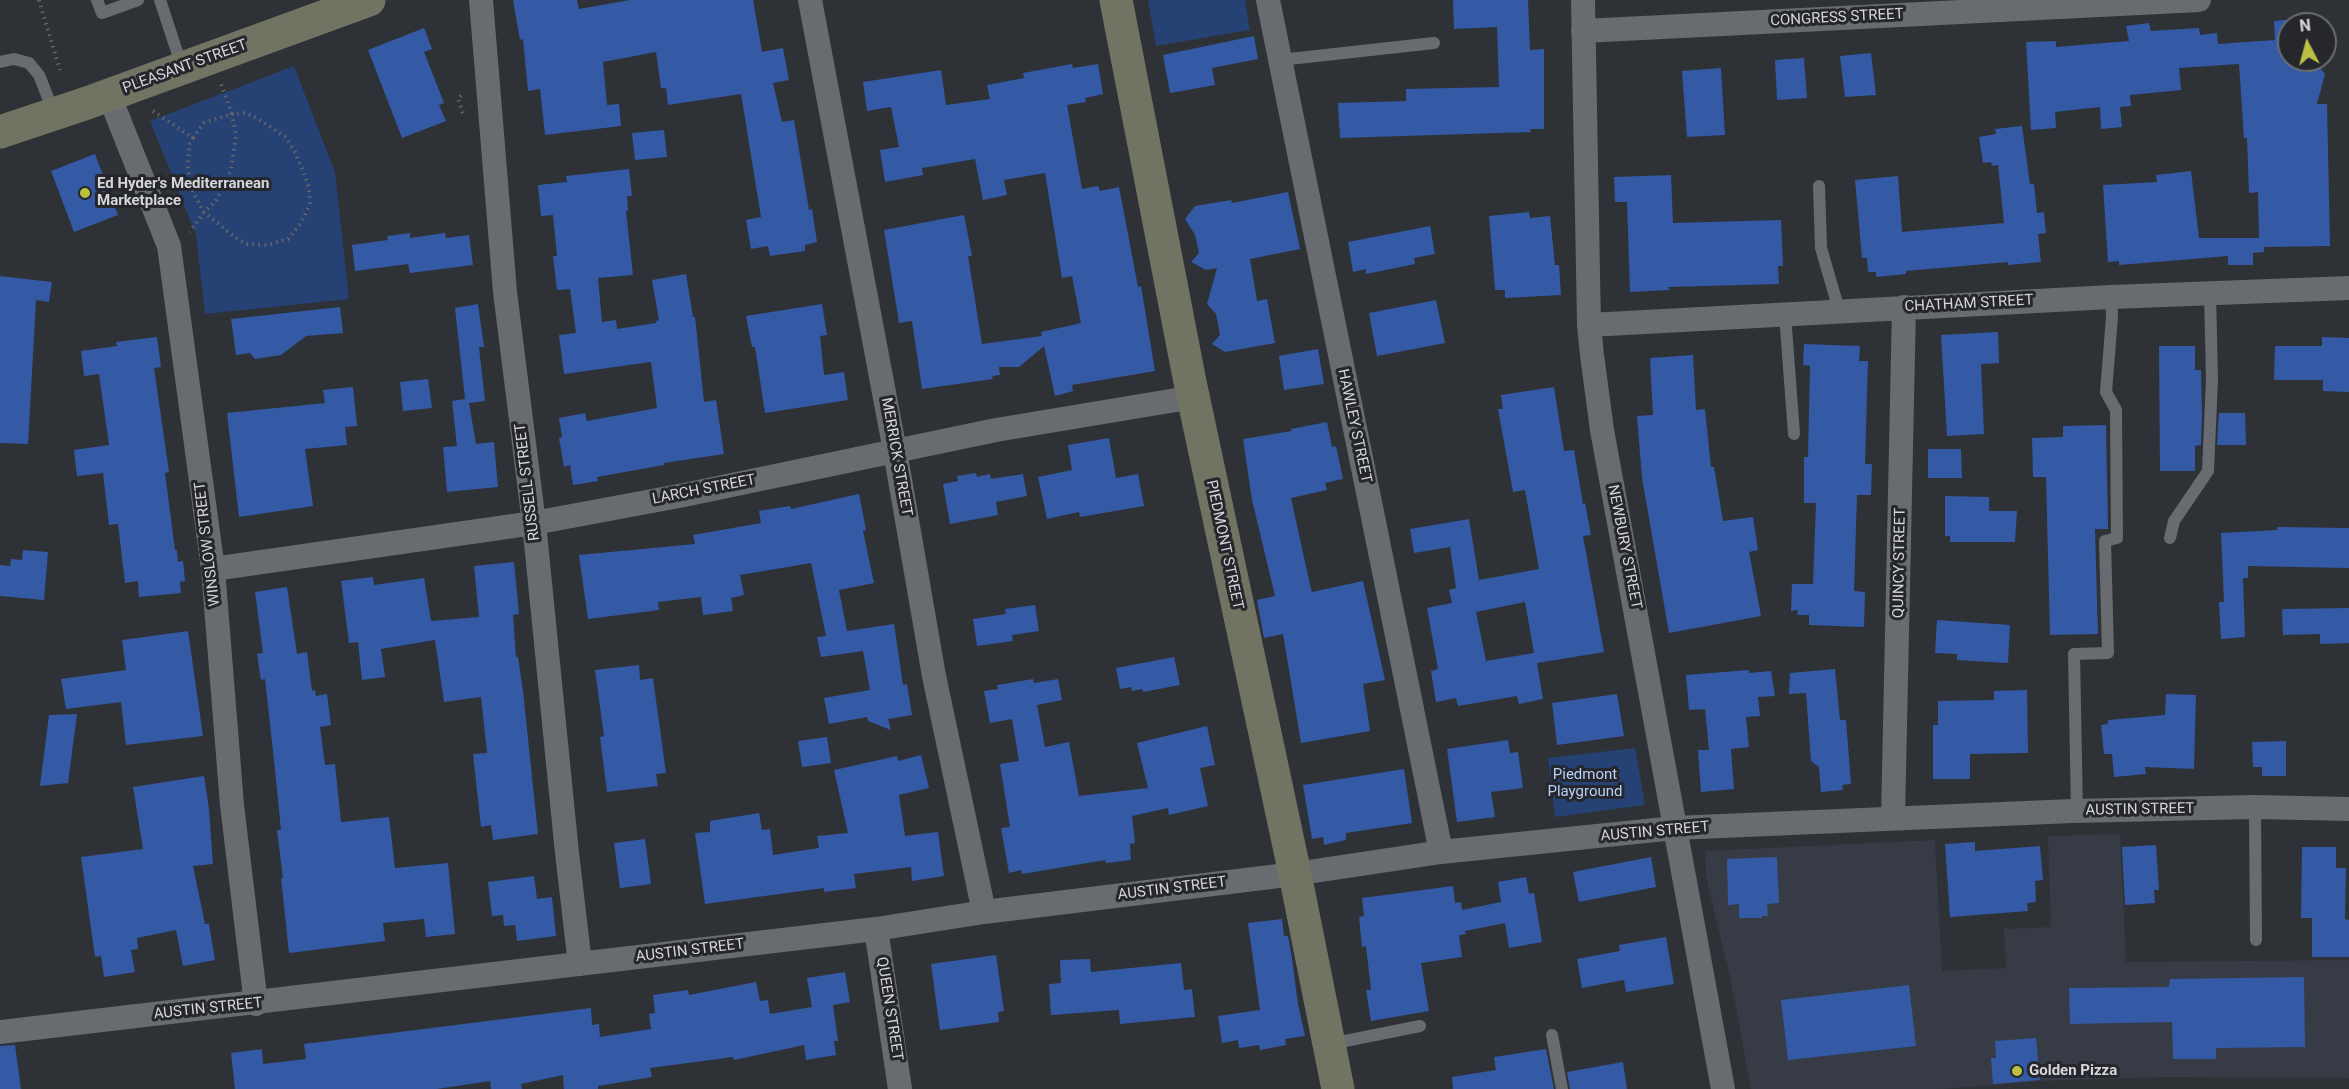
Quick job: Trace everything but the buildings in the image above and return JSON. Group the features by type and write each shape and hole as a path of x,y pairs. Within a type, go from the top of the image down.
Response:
{"street":[{"name":"PLEASANT STREET","path":"0,132 109,95 369,0"},
{"name":"RUSSELL STREET","path":"481,0 505,292 534,523 580,964"},
{"name":"MERRICK STREET","path":"810,0 896,451 934,676 984,912"},
{"name":"PIEDMONT STREET","path":"1116,0 1194,397 1338,1089"},
{"name":"HAWLEY STREET","path":"1268,0 1441,852"},
{"name":"NEWBURY STREET","path":"1583,0 1589,325 1602,430 1723,1089"},
{"name":"CONGRESS STREET","path":"1583,31 2199,0"},
{"name":"WINSLOW STREET","path":"109,95 169,246 213,569 232,805 256,1004"},
{"name":"CHATHAM STREET","path":"1589,325 1839,310 2349,288"},
{"name":"QUINCY STREET","path":"1893,818 1904,307"},
{"name":"LARCH STREET","path":"213,569 534,523 996,430 1194,397"},
{"name":"AUSTIN STREET","path":"0,1032 256,1004 876,929 984,912 1295,874 1441,852 1675,828 2077,811 2255,807 2349,809"},
{"name":"QUEEN STREET","path":"876,929 900,1089"}],"lane":[{"path":"98,0 102,13 138,0"},
{"path":"160,0 183,68"},
{"path":"1280,60 1434,43"},
{"path":"0,62 14,59 28,63 39,75 54,114"},
{"path":"1819,186 1821,248 1839,310"},
{"path":"2170,538 2174,520 2208,471 2212,379 2210,293"},
{"path":"2077,811 2074,654 2108,653 2105,541 2118,538 2116,410 2106,392 2112,317 2111,297"},
{"path":"1785,314 1794,434"},
{"path":"2255,807 2256,940"},
{"path":"1329,1044 1420,1026"},
{"path":"1552,1035 1562,1089"}],"path":[{"path":"39,0 62,79"},
{"path":"189,234 204,212 216,201 231,170 236,135 232,114 221,84"},
{"path":"152,111 193,138"},
{"path":"245,113 285,136 304,173 309,188 310,204 301,223 288,239 267,245 248,244 236,238 204,212 194,194 188,170 189,145 193,138 204,123 232,114 245,113"}],"shaded area":[{"path":"2120,834 2126,962 2349,960 2349,1078 2163,1077 2042,1081 1943,1089 1751,1089 1731,981 1706,877 1705,851 1935,840 1942,971 2006,968 2004,929 2051,927 2048,836"}],"green space":[{"path":"1148,0 1245,0 1250,30 1156,46"},
{"path":"294,66 335,172 349,299 205,314 196,235 150,121"},
{"name":"Piedmont Playground","path":"1635,748 1645,805 1555,817 1548,758"}],"place":[{"name":"Ed Hyder's Mediterranean Marketplace","path":"85,193"},
{"name":"Golden Pizza","path":"2017,1071"}]}
